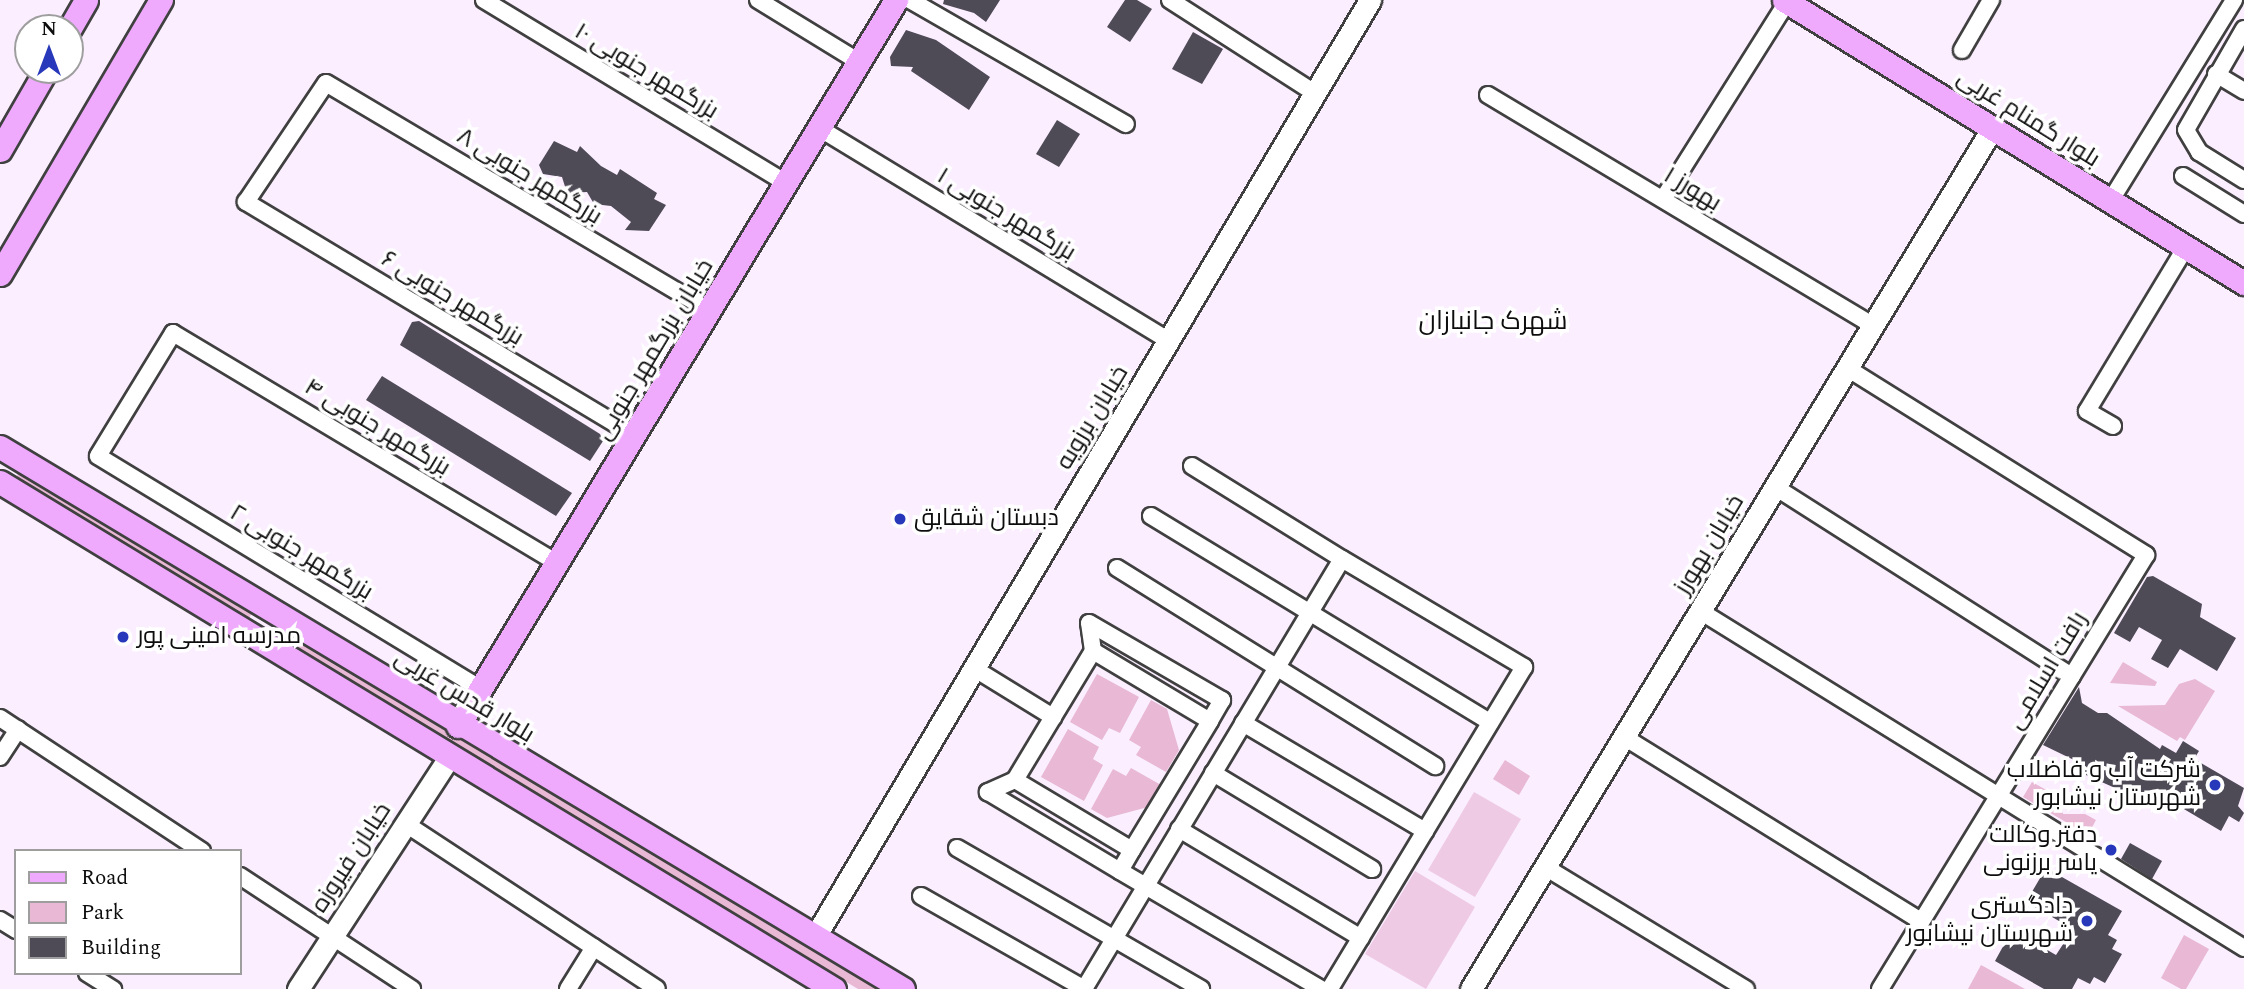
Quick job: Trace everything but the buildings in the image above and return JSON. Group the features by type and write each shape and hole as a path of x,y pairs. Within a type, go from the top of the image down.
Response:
{"main road":[{"path":"0,274 161,0"},
{"name":"خیابان بزرگمهر جنوبی","path":"458,726 896,0"},
{"name":"بلوار گمنام غربی","path":"1786,1 2244,283"},
{"path":"0,150 38,84"},
{"name":"بلوار قدس غربی","path":"0,447 458,726 816,935 903,989"},
{"path":"0,482 833,989"},
{"path":"262,641 279,615"}],"street":[{"name":"بزرگمهر جنوبی ۱۰","path":"484,0 786,183"},
{"path":"758,0 859,62"},
{"path":"910,0 1126,124"},
{"path":"1170,0 1315,93"},
{"name":"خیابان برزویه","path":"816,935 1370,0"},
{"path":"1962,50 1991,0"},
{"path":"2111,201 2234,0"},
{"path":"1663,199 1786,1"},
{"path":"2244,29 2188,121 2188,139 2199,152 2244,180"},
{"path":"2216,75 2244,91"},
{"name":"بزرگمهر جنوبی ۶","path":"326,83 246,202 634,435"},
{"name":"بزرگمهر جنوبی ۸","path":"326,83 709,310"},
{"name":"بهورز ۱","path":"1488,95 1873,325"},
{"name":"خیابان بهورز","path":"1471,989 1993,127"},
{"name":"بزرگمهر جنوبی ۱","path":"819,128 1169,341"},
{"path":"2183,176 2244,214"},
{"path":"2113,426 2087,411 2186,247"},
{"name":"بزرگمهر جنوبی ۲","path":"173,333 98,456 481,689"},
{"name":"بزرگمهر جنوبی ۴","path":"173,333 557,563"},
{"name":"رافت اسلامی","path":"1847,368 2146,555 1880,989"},
{"path":"1192,466 1524,667 1330,989"},
{"path":"1775,487 2072,676"},
{"path":"1151,516 1490,722"},
{"path":"921,896 1084,989 1342,559"},
{"path":"1117,568 1436,766"},
{"path":"1700,611 2244,948"},
{"path":"1120,870 1222,700 1090,623 1093,651 1015,780 988,792 1321,989"},
{"path":"1093,651 1210,720"},
{"path":"975,669 1053,717"},
{"path":"0,718 199,849"},
{"path":"1243,723 1425,831"},
{"path":"0,757 18,729"},
{"path":"1623,737 1922,921"},
{"name":"خیابان فیروزه","path":"298,989 450,756"},
{"path":"1213,773 1373,869"},
{"path":"1015,780 1132,850"},
{"path":"405,824 657,989"},
{"path":"1179,829 1361,938"},
{"path":"957,848 1201,989"},
{"path":"1545,867 1746,989"},
{"path":"242,877 412,989"},
{"path":"568,989 594,947"},
{"path":"90,975 113,989"}],"green space":[{"path":"18,467 253,611 248,620 17,481"},
{"path":"296,637 645,845 879,989 858,989 293,646"},
{"path":"2123,662 2157,682 2155,686 2110,683"},
{"path":"1097,674 1139,697 1120,733 1109,728 1102,740 1070,722"},
{"path":"2195,679 2215,691 2185,740 2180,737 2177,741 2118,706 2165,705 2179,684"},
{"path":"1151,700 1167,709 1179,750 1166,772 1136,755 1141,747 1129,740"},
{"path":"1068,729 1099,747 1093,759 1103,765 1084,801 1041,777"},
{"path":"1505,760 1530,776 1519,795 1493,779"},
{"path":"1131,768 1161,785 1148,807 1107,818 1091,809 1113,769 1126,776"},
{"path":"2032,782 2059,797 2063,814 2085,814 2096,820 2088,835 2023,797"},
{"path":"2184,935 2209,949 2186,989 2181,989 2161,978"},
{"path":"1981,965 2025,989 1968,989"}],"shaded area":[{"path":"1474,792 1521,819 1475,897 1428,870"},
{"path":"1415,871 1475,907 1426,989 1365,954"}],"place":[{"name":"دبستان شقایق","path":"900,519"},
{"name":"مدرسه امینی پور","path":"123,637"},
{"name":"شرکت آب و فاضلاب شهرستان نیشابور","path":"2215,785"},
{"name":"دفتر وکالت یاسر برزنونی","path":"2111,850"},
{"name":"دادگستری شهرستان نیشابور","path":"2087,921"}],"district":[{"name":"شهرک جانبازان","path":"1493,322"}]}
